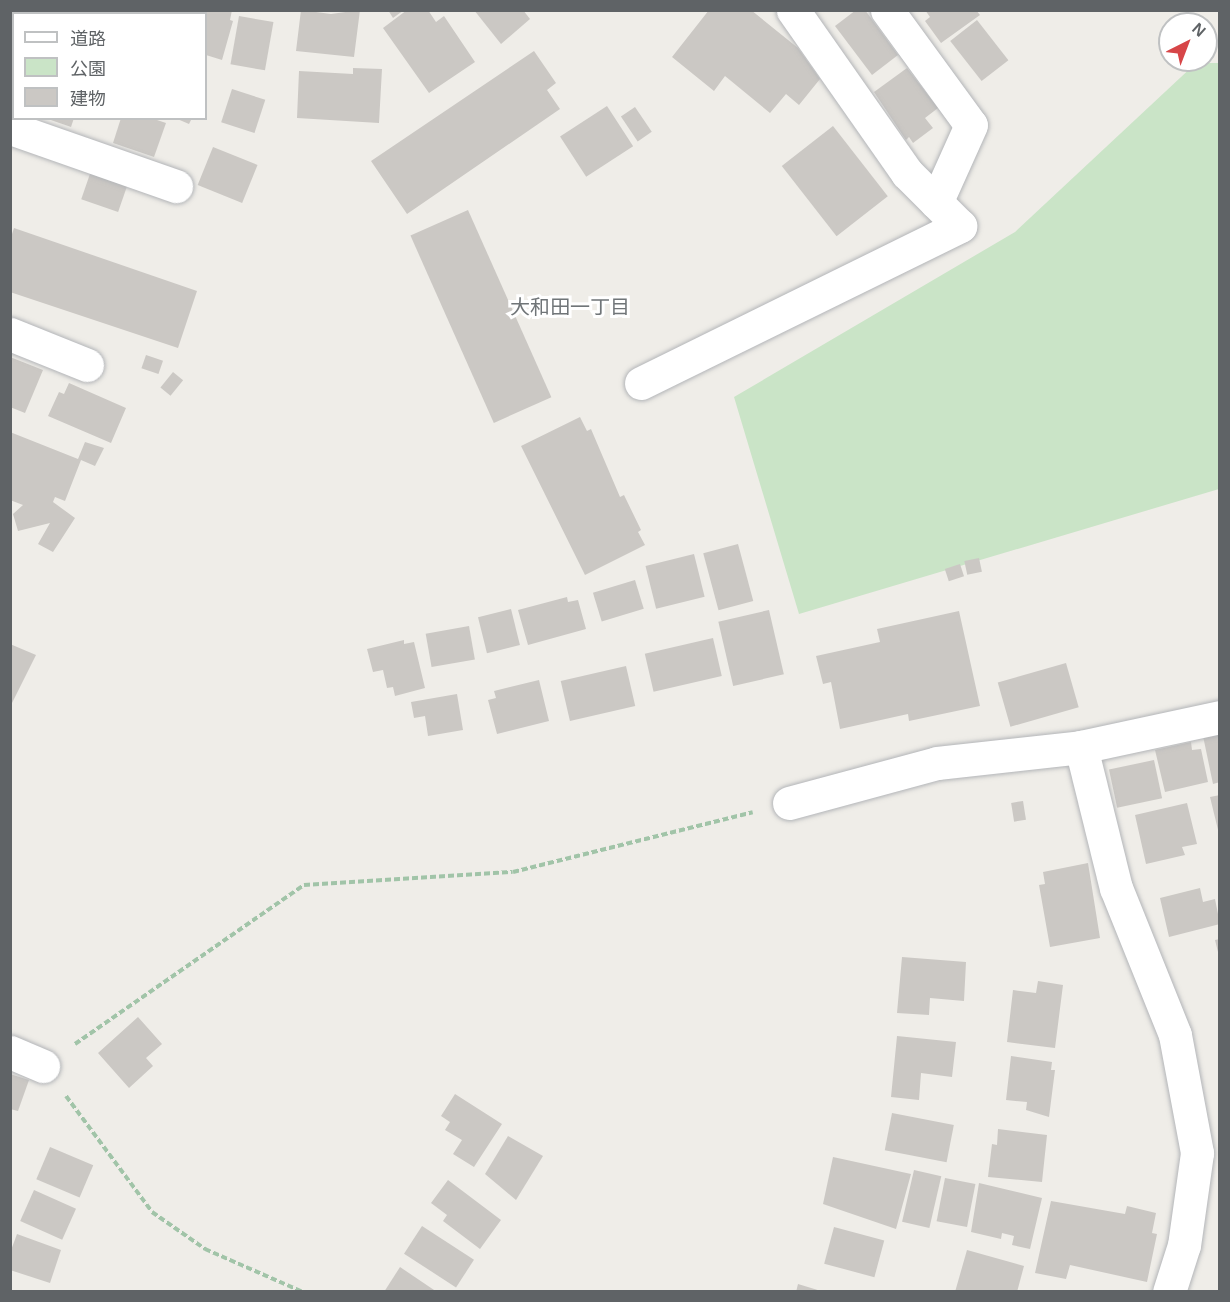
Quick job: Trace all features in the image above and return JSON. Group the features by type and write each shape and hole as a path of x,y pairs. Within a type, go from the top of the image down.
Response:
{"street":[{"path":"641,383 960,226 907,173 793,10"},
{"path":"887,10 971,125 936,202"},
{"path":"10,128 176,186"},
{"path":"10,334 87,365"},
{"path":"789,803 937,763 1081,747 1220,717"},
{"path":"1081,747 1116,888 1174,1035 1197,1153 1184,1245 1169,1292"},
{"path":"10,1052 43,1066"}],"path":[{"path":"303,1292 205,1249 152,1212 43,1066 304,885 513,872 789,803"}],"green space":[{"path":"1219,63 1219,489 799,614 734,397 1015,232 1186,72 1218,72"}],"building":[{"path":"10,10 16,10 12,12 10,26"},
{"path":"57,10 77,10 76,12"},
{"path":"97,10 137,10 116,12 96,12"},
{"path":"146,10 190,10 168,12 146,12"},
{"path":"196,10 232,10 230,20 233,21 222,60 207,55 207,12 196,12"},
{"path":"301,10 331,14 360,10 354,57 296,51"},
{"path":"388,10 404,10 393,18"},
{"path":"407,10 428,10 436,22 444,16 475,62 429,93 383,28"},
{"path":"474,10 523,10 530,19 501,44"},
{"path":"709,10 751,10 798,48 820,79 799,105 786,94 770,113 725,76 714,91 672,57"},
{"path":"856,10 865,10 898,55 872,75 835,26"},
{"path":"925,10 976,10 980,15 941,43 925,21 930,17"},
{"path":"239,16 273,22 265,70 230,64"},
{"path":"977,20 1008,60 982,81 950,41"},
{"path":"12,32 11,107 10,36"},
{"path":"534,51 556,83 547,90 560,109 407,214 371,161"},
{"path":"353,68 382,69 379,123 297,118 299,71 353,74"},
{"path":"907,68 938,108 925,118 933,128 913,143 909,137 906,140 874,92"},
{"path":"232,89 265,100 254,133 221,122"},
{"path":"607,106 633,146 586,177 560,136"},
{"path":"635,107 652,132 638,141 621,117"},
{"path":"51,120 73,120 71,127"},
{"path":"120,120 157,120 166,123 154,157 113,143"},
{"path":"180,120 191,120 189,124"},
{"path":"833,126 888,196 837,236 782,166"},
{"path":"213,147 258,165 242,203 198,185"},
{"path":"91,171 128,184 118,212 81,199"},
{"path":"468,210 551,397 494,423 410,236"},
{"path":"14,228 197,291 178,348 10,292 10,240"},
{"path":"146,355 163,361 158,374 141,368"},
{"path":"10,357 43,370 25,413 10,407"},
{"path":"173,372 183,380 171,396 160,388"},
{"path":"69,383 126,408 111,443 48,416 59,392 64,394"},
{"path":"580,417 587,431 591,429 620,497 624,495 641,530 638,532 645,545 585,575 521,446"},
{"path":"10,432 78,459 85,442 104,448 95,466 81,460 65,501 55,497 53,502 75,518 53,552 38,544 50,523 18,531 13,514 23,505 10,500"},
{"path":"738,544 753,601 718,610 703,553"},
{"path":"694,554 705,597 656,609 645,566"},
{"path":"979,558 982,572 967,575 964,561"},
{"path":"960,564 964,576 949,581 945,569"},
{"path":"635,580 644,609 602,622 593,593"},
{"path":"567,597 568,602 578,600 586,629 528,645 518,610"},
{"path":"511,609 520,645 487,653 478,617"},
{"path":"769,610 784,674 733,686 718,622"},
{"path":"959,611 980,706 909,721 908,714 840,729 831,682 823,684 816,656 880,642 877,629"},
{"path":"469,626 475,659 432,667 426,634"},
{"path":"713,638 722,676 654,692 645,654"},
{"path":"404,640 404,644 414,642 425,688 395,696 393,687 387,688 383,670 373,672 367,649"},
{"path":"10,644 36,655 10,707"},
{"path":"1066,663 1079,707 1010,727 998,683"},
{"path":"626,666 635,706 570,721 561,681"},
{"path":"539,680 549,721 497,734 488,700 496,698 494,691"},
{"path":"457,694 463,730 428,736 425,716 414,718 411,702"},
{"path":"1220,732 1220,782 1213,784 1203,736"},
{"path":"1191,742 1192,750 1201,749 1208,782 1165,792 1155,750"},
{"path":"1154,760 1162,798 1117,808 1109,770"},
{"path":"1220,795 1220,833 1219,834 1210,797"},
{"path":"1023,801 1026,820 1014,822 1011,803"},
{"path":"1187,803 1197,844 1182,847 1185,855 1146,864 1135,815"},
{"path":"1088,863 1100,938 1050,947 1039,885 1045,884 1043,872"},
{"path":"1200,888 1203,902 1215,899 1220,924 1169,937 1160,898"},
{"path":"1220,939 1220,956 1219,956 1215,940"},
{"path":"902,957 966,962 964,1001 930,998 929,1015 897,1013"},
{"path":"1038,981 1063,985 1055,1048 1007,1042 1013,990 1036,993"},
{"path":"138,1017 162,1044 146,1058 153,1066 129,1088 98,1053"},
{"path":"897,1036 956,1042 952,1077 921,1073 919,1100 891,1097"},
{"path":"1011,1056 1052,1062 1051,1070 1055,1070 1049,1117 1026,1110 1027,1102 1006,1100"},
{"path":"10,1074 29,1080 18,1111 10,1109"},
{"path":"455,1094 502,1124 474,1167 453,1154 462,1140 445,1130 450,1122 441,1116"},
{"path":"892,1113 954,1125 947,1162 885,1150"},
{"path":"998,1129 1047,1135 1042,1182 988,1177 992,1144 997,1145"},
{"path":"508,1136 543,1156 516,1200 485,1174"},
{"path":"50,1147 93,1165 80,1198 36,1179"},
{"path":"833,1157 911,1174 896,1229 823,1204"},
{"path":"914,1170 941,1176 929,1228 902,1222"},
{"path":"945,1178 975,1184 967,1227 937,1221"},
{"path":"448,1180 501,1220 480,1249 443,1221 447,1215 431,1203"},
{"path":"979,1183 1042,1198 1030,1249 1012,1245 1014,1236 1002,1233 1001,1239 971,1232"},
{"path":"34,1190 76,1209 62,1240 20,1221"},
{"path":"1051,1201 1125,1214 1127,1206 1156,1213 1152,1233 1157,1234 1147,1282 1070,1265 1066,1279 1035,1273"},
{"path":"422,1226 474,1260 456,1287 404,1254"},
{"path":"834,1227 884,1240 874,1277 824,1264"},
{"path":"17,1234 61,1250 50,1283 10,1270 10,1253"},
{"path":"967,1250 1024,1266 1017,1292 955,1292"},
{"path":"400,1267 437,1292 384,1292"},
{"path":"798,1284 821,1291 821,1292 796,1292"}],"district":[{"name":"大和田一丁目","path":"570,307"}]}
